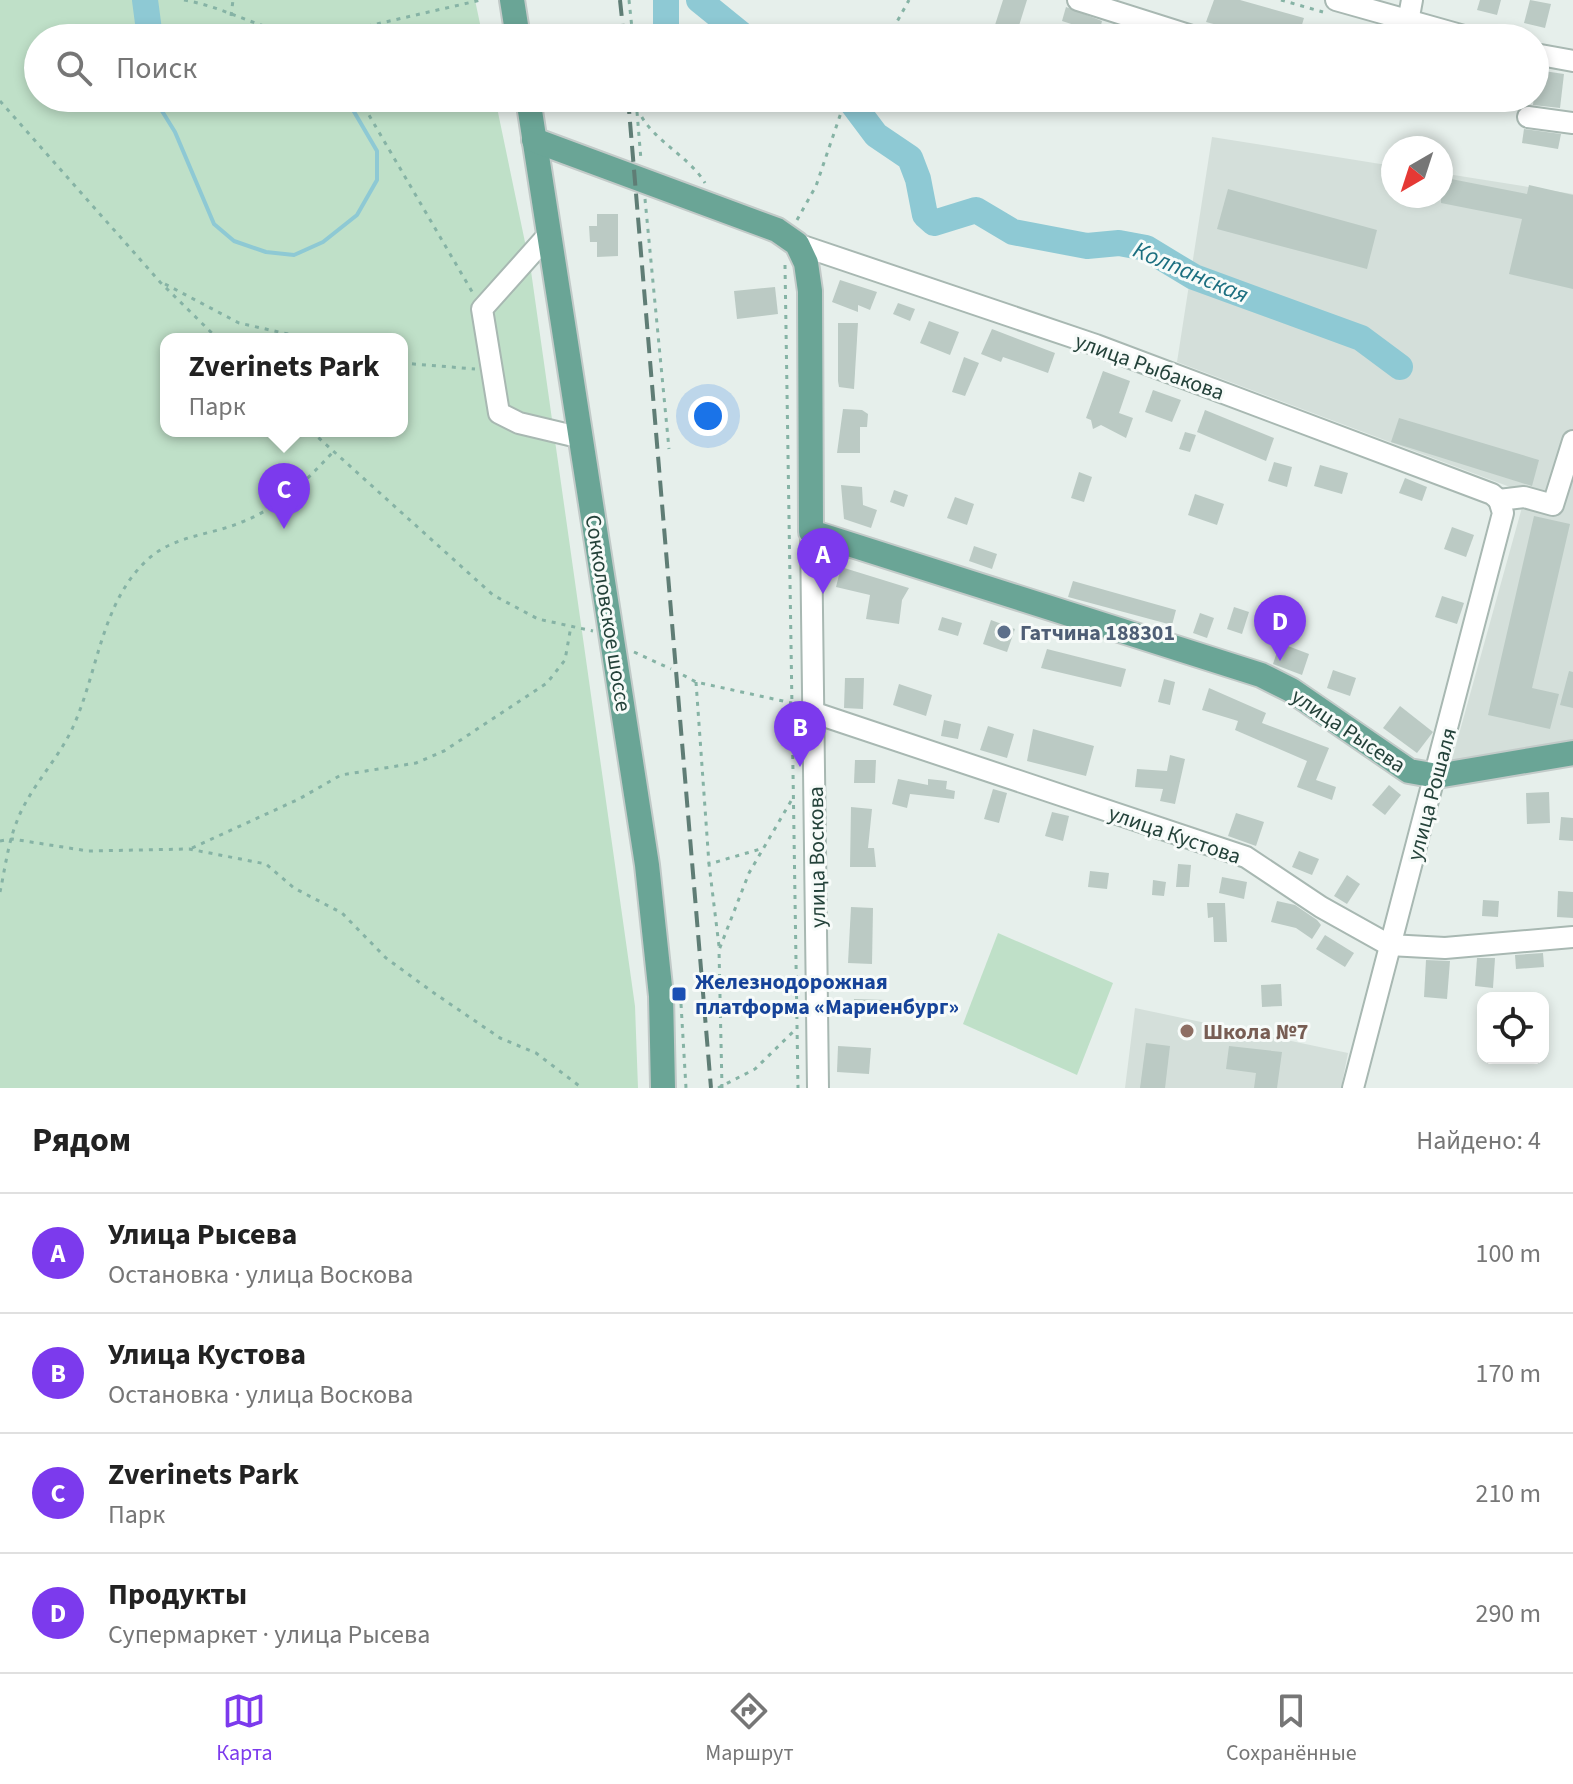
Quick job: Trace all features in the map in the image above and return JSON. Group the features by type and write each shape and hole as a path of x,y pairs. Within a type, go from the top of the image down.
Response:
{"main road":[{"path":"512,0 516,24"},
{"name":"Сокколовское шоссе","path":"530,112 614,637 649,879 661,996 663,1088"},
{"path":"534,140 643,182 758,221 804,250"},
{"name":"улица Воскова","path":"804,250 810,291 811,532"},
{"name":"улица Рысева","path":"811,532 1261,675 1291,690 1409,771 1437,776 1573,753"}],"street":[{"path":"1078,0 1154,24"},
{"path":"1336,0 1416,24"},
{"path":"1408,22 1412,0"},
{"path":"1549,57 1573,61"},
{"path":"1528,117 1573,123"},
{"path":"550,233 482,309 491,369 499,413 519,423 582,438"},
{"name":"улица Рыбакова","path":"804,250 1096,345 1492,494 1499,500"},
{"path":"1499,500 1524,497 1553,505 1573,441"},
{"name":"улица Рошаля","path":"1353,1088 1389,945 1437,776 1503,513 1499,500"},
{"name":"улица Воскова","path":"811,532 818,1088"},
{"name":"улица Кустова","path":"815,713 1246,857 1321,907 1389,945 1445,948 1573,937"}],"path":[{"path":"184,0 209,4 231,16 256,24"},
{"path":"231,16 233,0"},
{"path":"379,24 481,0"},
{"path":"629,0 632,24"},
{"path":"896,24 909,0"},
{"path":"0,101 160,282 212,333"},
{"path":"367,112 482,309"},
{"path":"637,112 669,449"},
{"path":"637,112 664,143 698,170 709,192"},
{"path":"798,1088 785,258 804,250 804,201 816,186 841,112"},
{"path":"160,282 239,323 283,333"},
{"path":"408,363 491,369"},
{"path":"317,437 493,595 538,619 614,637 625,647 671,669"},
{"path":"0,892 17,821 73,728 103,634 121,596 146,561 174,541 241,523 278,503 300,488 332,453"},
{"path":"189,849 299,799 341,775 416,763 444,751 547,683 565,660 571,626"},
{"path":"683,675 696,682 792,703"},
{"path":"696,682 709,864 719,950 721,1087 755,1069 797,1028"},
{"path":"719,950 749,873 793,798"},
{"path":"0,841 12,839 88,851 189,849 266,864 294,888 342,913 386,958 434,993 500,1038 536,1053 582,1088"},
{"path":"709,864 764,848"},
{"path":"679,994 684,1017 686,1088"}],"shaded area":[{"path":"1212,137 1381,164 1381,208 1453,208 1453,175 1573,194 1573,742 1451,763 1526,493 1177,362"},
{"name":"Школа №7","path":"1135,1008 1348,1053 1341,1088 1125,1088"}],"green space":[{"path":"0,0 475,0 480,24 24,24 24,112 498,112 531,271 635,1006 638,1088 0,1088"},
{"path":"998,933 1113,983 1077,1075 963,1024"}],"building":[{"path":"1003,0 1027,0 1020,24 995,24"},
{"path":"1214,0 1240,0 1304,18 1302,24 1206,22"},
{"path":"1480,0 1501,0 1497,15 1477,10"},
{"path":"1530,0 1551,4 1546,24 1524,23"},
{"path":"1066,7 1102,21 1101,24 1071,24 1062,21"},
{"path":"1549,72 1564,74 1560,108 1549,107"},
{"path":"1524,129 1561,134 1558,149 1522,143"},
{"path":"1453,179 1527,194 1529,185 1573,195 1573,289 1509,274 1522,219 1453,205"},
{"path":"1228,189 1377,230 1367,269 1217,229"},
{"path":"597,214 618,214 618,256 597,257 597,242 590,242 589,226 597,226"},
{"path":"840,280 877,292 870,310 858,305 858,312 832,302"},
{"path":"775,287 778,314 737,319 734,291"},
{"path":"898,303 915,309 910,321 893,314"},
{"path":"929,321 959,332 950,355 920,343"},
{"path":"838,323 858,323 854,389 839,387"},
{"path":"992,329 1055,353 1048,373 1003,357 1001,362 981,354"},
{"path":"964,357 979,363 965,396 952,392"},
{"path":"1103,371 1130,381 1119,413 1133,418 1126,438 1101,425 1093,429 1091,420 1086,418"},
{"path":"1153,390 1181,400 1172,422 1145,412"},
{"path":"843,409 862,410 868,414 867,427 860,427 860,453 837,453"},
{"path":"1205,410 1274,438 1266,461 1197,432"},
{"path":"1399,418 1539,460 1532,486 1391,442"},
{"path":"1185,432 1196,435 1190,452 1179,449"},
{"path":"1274,462 1292,467 1287,487 1268,481"},
{"path":"1320,465 1348,473 1342,494 1314,486"},
{"path":"1079,472 1092,477 1084,502 1071,498"},
{"path":"1405,478 1427,487 1422,501 1399,493"},
{"path":"841,485 862,487 863,505 877,510 871,528 844,519"},
{"path":"894,490 908,495 904,507 890,502"},
{"path":"1195,494 1224,504 1217,525 1188,515"},
{"path":"955,497 974,504 967,525 947,518"},
{"path":"1534,516 1570,524 1532,688 1559,694 1550,729 1488,715"},
{"path":"1452,527 1474,535 1466,557 1444,549"},
{"path":"974,546 997,554 992,569 969,561"},
{"path":"841,567 909,588 902,600 899,624 866,619 870,595 836,587"},
{"path":"1073,581 1176,610 1172,625 1068,597"},
{"path":"1442,596 1464,603 1457,624 1435,617"},
{"path":"1234,607 1249,612 1242,634 1227,629"},
{"path":"1200,613 1214,618 1207,638 1193,633"},
{"path":"942,617 962,623 958,636 938,630"},
{"path":"991,620 1015,629 1007,652 983,644"},
{"path":"1280,643 1309,654 1302,675 1273,664"},
{"path":"1047,649 1126,669 1121,687 1041,668"},
{"path":"1333,670 1356,678 1350,696 1327,688"},
{"path":"1569,671 1573,672 1573,708 1560,705"},
{"path":"845,678 864,678 863,709 844,708"},
{"path":"1164,679 1175,682 1170,705 1158,702"},
{"path":"899,684 932,695 926,716 893,705"},
{"path":"1209,688 1266,713 1262,723 1329,748 1316,780 1336,787 1332,800 1297,787 1307,761 1235,730 1238,721 1202,710"},
{"path":"1400,706 1433,732 1417,753 1383,728"},
{"path":"944,720 961,724 958,739 941,736"},
{"path":"988,726 1014,734 1007,758 980,750"},
{"path":"1033,729 1094,746 1086,776 1027,761"},
{"path":"1170,755 1185,759 1175,804 1160,801 1163,789 1135,787 1137,769 1167,771"},
{"path":"855,760 876,760 875,783 854,783"},
{"path":"898,779 928,785 928,779 947,781 946,789 955,791 954,799 910,794 907,808 892,804"},
{"path":"1389,785 1401,795 1385,815 1372,805"},
{"path":"993,789 1007,793 999,823 984,819"},
{"path":"1549,792 1550,823 1527,824 1526,793"},
{"path":"851,807 872,809 868,848 874,848 876,867 850,867"},
{"path":"1052,812 1069,816 1063,841 1045,836"},
{"path":"1236,813 1264,822 1256,846 1228,836"},
{"path":"1561,817 1573,818 1573,841 1559,840"},
{"path":"1299,851 1319,859 1312,875 1292,867"},
{"path":"1178,864 1191,865 1189,887 1176,887"},
{"path":"1090,871 1109,873 1107,889 1088,887"},
{"path":"1347,875 1360,884 1347,904 1334,896"},
{"path":"1222,877 1247,882 1244,899 1219,893"},
{"path":"1153,880 1166,882 1164,896 1152,895"},
{"path":"1558,891 1573,892 1573,918 1557,917"},
{"path":"1483,900 1499,901 1498,917 1482,916"},
{"path":"1277,901 1295,905 1317,920 1321,925 1312,939 1296,928 1271,922"},
{"path":"1207,903 1225,903 1227,942 1214,942 1213,917 1208,918"},
{"path":"851,907 873,908 872,964 848,963"},
{"path":"1325,935 1354,953 1345,967 1316,949"},
{"path":"1543,953 1544,967 1516,969 1515,955"},
{"path":"1477,958 1495,958 1493,988 1475,986"},
{"path":"1426,960 1450,961 1447,999 1424,997"},
{"path":"1281,984 1282,1006 1262,1007 1261,985"},
{"path":"854,999 885,1000 884,1016 853,1015"},
{"path":"1146,1043 1170,1046 1165,1088 1140,1088"},
{"path":"838,1046 871,1048 869,1074 837,1072"},
{"path":"1229,1046 1282,1052 1277,1088 1254,1088 1256,1073 1226,1069"}],"waterway":[{"name":"Колпанская","path":"145,0 148,24"},
{"name":"Колпанская","path":"666,0 666,24"},
{"name":"Колпанская","path":"699,0 729,24"},
{"path":"163,112 175,132 214,224 234,241 266,252 294,255 323,242 357,215 377,180 377,151 354,112"},
{"name":"Колпанская","path":"859,112 876,135 910,158 925,215 934,223 976,210 1013,232 1087,246 1119,243 1146,248 1194,277 1361,338 1400,367"}],"railway":[{"path":"620,0 623,24"},
{"path":"629,112 711,1088"}],"place":[{"name":"Zverinets Park","path":"284,529"},
{"name":"Улица Рысева","path":"823,594"},
{"name":"Гатчина 188301","path":"1004,632"},
{"name":"Продукты","path":"1280,661"},
{"name":"Улица Кустова","path":"800,767"},
{"name":"Железнодорожная платформа «Мариенбург»","path":"679,994"},
{"name":"Школа №7","path":"1187,1031"}]}
